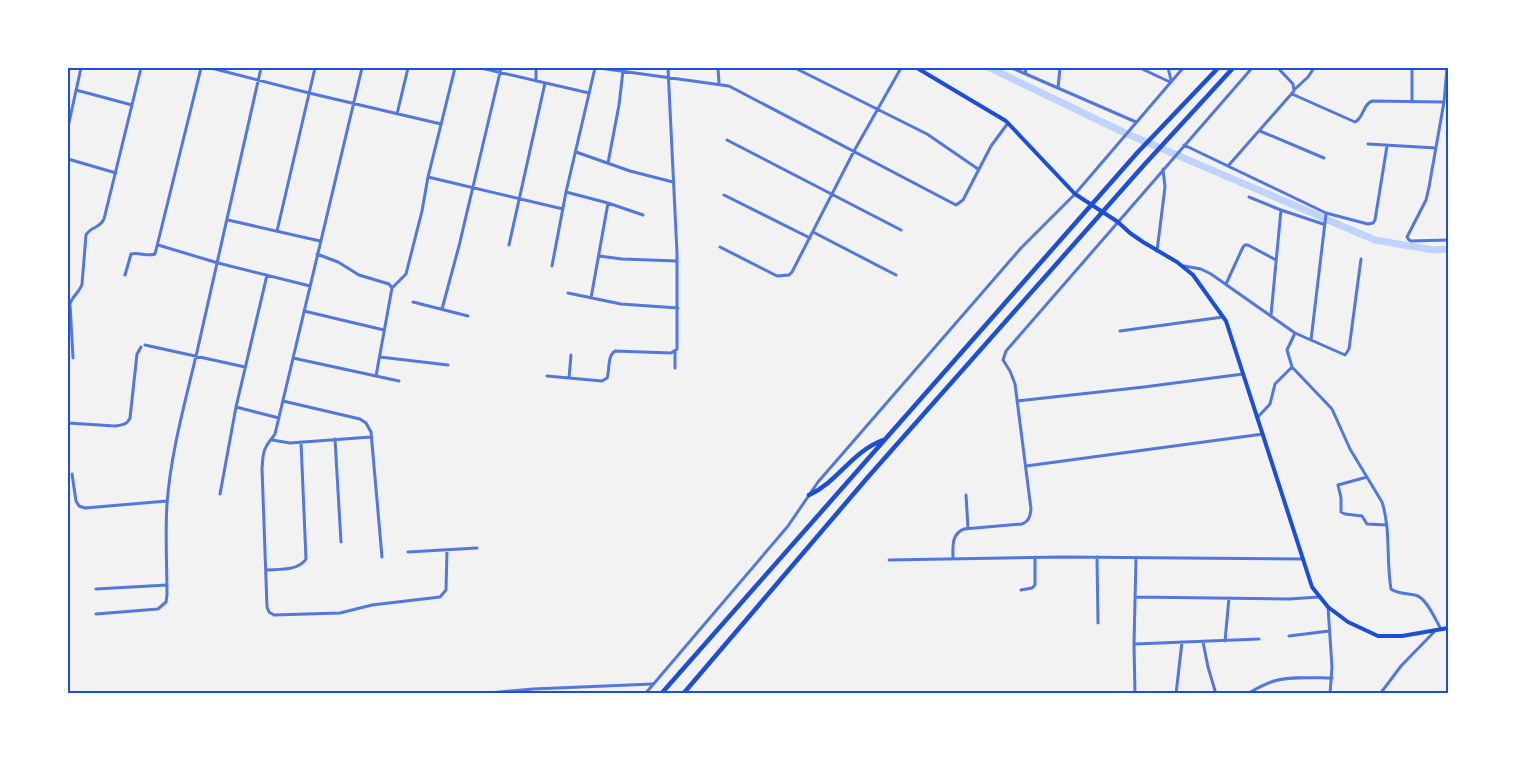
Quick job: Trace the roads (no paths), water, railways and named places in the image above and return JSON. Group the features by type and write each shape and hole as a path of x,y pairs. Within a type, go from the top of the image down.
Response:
{"highway":[{"path":"661,693 1137,153 1218,68"},
{"path":"683,693 868,477 1233,68"},
{"path":"809,495 829,483 858,453 885,439"}],"main road":[{"path":"918,68 1008,123 1075,194 1193,275 1226,321 1312,587 1328,607 1347,622 1378,636 1402,636 1449,628"}],"street":[{"path":"68,127 81,68"},
{"path":"74,358 70,304 72,298 81,289 86,235 88,231 101,225 104,219 141,68"},
{"path":"125,275 131,254 155,254 201,68"},
{"path":"211,68 441,124"},
{"path":"96,614 158,609 166,602 167,501 178,430 228,220 261,68"},
{"path":"277,231 315,68"},
{"path":"362,68 275,434 263,453 267,607 274,615 340,613 372,605 440,597 446,590 447,550"},
{"path":"398,114 408,68"},
{"path":"376,376 392,288 406,274 455,68"},
{"path":"481,68 590,93"},
{"path":"442,309 501,68"},
{"path":"536,68 536,81"},
{"path":"552,267 566,192 597,68 719,84 737,89 956,205 963,200 978,168 1008,123"},
{"path":"668,68 677,261 678,344 675,351 675,368"},
{"path":"718,68 719,84"},
{"path":"795,68 939,141 978,168"},
{"path":"720,247 777,276 792,273 854,151 901,68"},
{"path":"1012,68 1136,122"},
{"path":"1025,68 1026,74"},
{"path":"1058,88 1060,68"},
{"path":"1140,68 1170,82"},
{"path":"1168,68 1170,82"},
{"path":"645,693 788,526 818,482 1013,257 1075,194 1183,68"},
{"path":"953,559 953,540 959,531 968,528 1022,524 1027,522 1030,516 1026,466 1013,377 1003,360 1006,351 1252,68"},
{"path":"1278,68 1295,89"},
{"path":"1228,166 1314,68"},
{"path":"1412,68 1412,102"},
{"path":"1447,68 1444,104 1428,194 1407,237 1411,241 1449,240"},
{"path":"608,163 623,71"},
{"path":"509,245 545,83"},
{"path":"76,90 132,105"},
{"path":"1292,94 1355,122 1359,120 1368,102 1412,102 1449,106"},
{"path":"1260,131 1324,158"},
{"path":"727,140 901,230"},
{"path":"1368,144 1436,148"},
{"path":"1184,145 1326,213 1368,224 1374,222 1387,146"},
{"path":"576,152 630,171 674,182"},
{"path":"68,159 116,172"},
{"path":"1157,251 1165,187 1163,169"},
{"path":"428,177 563,209"},
{"path":"566,192 644,215"},
{"path":"724,195 810,238"},
{"path":"1249,197 1324,224"},
{"path":"591,298 608,203"},
{"path":"1271,315 1281,210"},
{"path":"1311,340 1326,213"},
{"path":"228,220 320,241"},
{"path":"813,232 896,275"},
{"path":"158,244 218,263 310,286"},
{"path":"1226,284 1245,245 1276,260"},
{"path":"317,254 338,262 359,275 389,284 392,288"},
{"path":"599,256 677,261"},
{"path":"1182,266 1207,271 1295,333 1342,355 1348,352 1361,259"},
{"path":"220,494 236,407 267,275"},
{"path":"568,293 621,304 678,308"},
{"path":"413,302 468,316"},
{"path":"304,311 385,330"},
{"path":"1120,331 1223,317"},
{"path":"1295,333 1287,350 1292,367 1332,409 1346,442 1382,502 1387,525 1391,589 1421,597 1438,630 1401,666 1380,693"},
{"path":"68,423 116,426 128,422 137,354 143,346 245,367"},
{"path":"547,376 602,381 609,374 610,357 615,351 671,353 675,351"},
{"path":"569,378 571,355"},
{"path":"380,357 448,365"},
{"path":"293,358 399,381"},
{"path":"1257,418 1270,404 1275,384 1292,367"},
{"path":"1017,401 1243,374"},
{"path":"283,401 360,419 366,423 371,432 382,557"},
{"path":"236,407 279,418"},
{"path":"1026,466 1263,434"},
{"path":"272,440 301,442 371,437"},
{"path":"335,440 341,542"},
{"path":"266,570 295,568 303,564 306,559 301,442"},
{"path":"72,474 76,501 79,506 85,508 167,501"},
{"path":"1367,477 1339,484 1342,499 1341,512 1360,515 1367,524 1387,525"},
{"path":"966,495 968,528"},
{"path":"408,552 477,548"},
{"path":"889,560 1035,557 1303,559"},
{"path":"1021,590 1032,588 1035,585 1035,557"},
{"path":"1097,557 1098,623"},
{"path":"1136,558 1134,644 1136,693"},
{"path":"96,589 167,585"},
{"path":"1135,597 1289,599 1320,597"},
{"path":"1225,641 1229,598"},
{"path":"1328,607 1332,678 1330,693"},
{"path":"1289,636 1330,631"},
{"path":"1134,644 1259,639"},
{"path":"1176,693 1182,642"},
{"path":"1203,642 1216,693"},
{"path":"1247,693 1282,680 1332,678"},
{"path":"478,693 653,684"}],"waterway":[{"path":"990,68 1123,132 1324,218"},
{"path":"1328,220 1375,240 1433,250 1448,249"}]}
